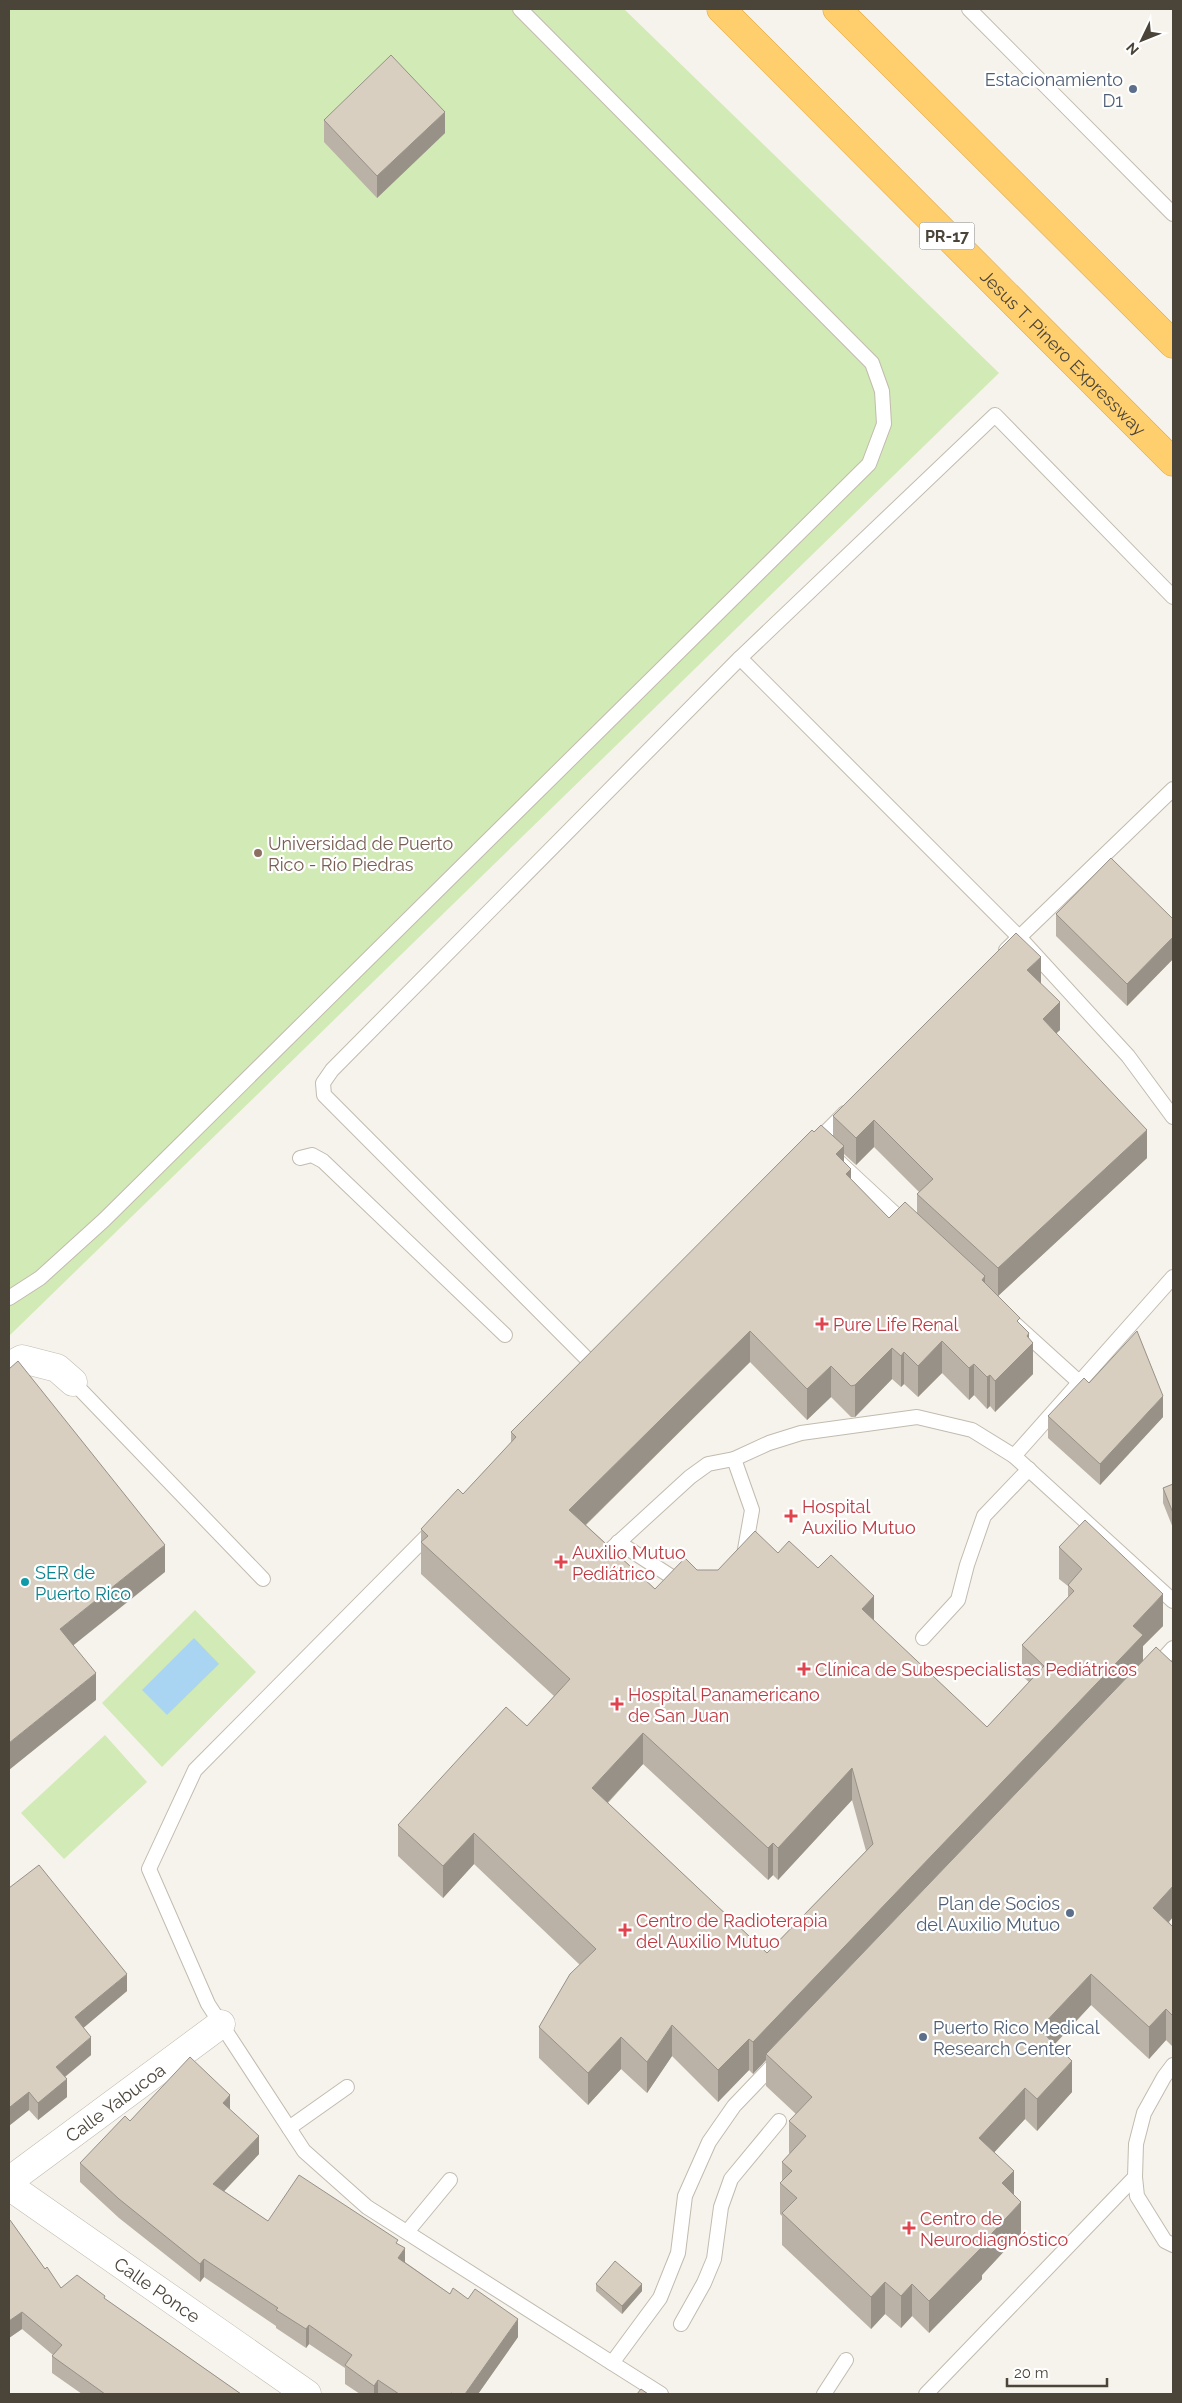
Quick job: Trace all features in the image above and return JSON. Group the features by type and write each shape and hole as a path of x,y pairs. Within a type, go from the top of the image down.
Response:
{"highway":[{"name":"Jesus T. Pinero Expressway","path":"721,9 1173,462"},
{"path":"837,9 1173,344"}],"street":[{"path":"9,1366 22,1359 57,1368 73,1382"},
{"name":"Calle Yabucoa","path":"9,2181 221,2024"},
{"name":"Calle Ponce","path":"9,2186 307,2394"}],"lane":[{"path":"9,1298 40,1278 104,1220 869,464 884,424 882,391 872,364 520,9"},
{"path":"969,9 1173,214"},
{"path":"594,1366 324,1095 323,1083 332,1070 740,658 995,415 1173,597"},
{"path":"740,658 1019,937 1128,1056 1173,1117"},
{"path":"998,958 1173,789"},
{"path":"803,1156 824,1148 852,1106"},
{"path":"824,1148 919,1235"},
{"path":"300,1158 312,1155 323,1161 505,1335"},
{"path":"1014,1456 1173,1277"},
{"path":"1006,1315 1079,1382"},
{"path":"73,1382 263,1579"},
{"path":"608,1552 708,1464 734,1459 769,1443 801,1432 917,1418 972,1430 1014,1456 1173,1601"},
{"path":"734,1459 752,1510 745,1554 736,1566"},
{"path":"923,1638 958,1600 967,1565 984,1516 1029,1469"},
{"path":"440,1522 195,1770 149,1870 208,2004 304,2151 367,2206 661,2394"},
{"path":"618,1542 675,1579 701,1583"},
{"path":"1146,1677 1173,1648"},
{"path":"612,2363 660,2298 678,2253 685,2196 709,2142 734,2106 789,2049"},
{"path":"1173,2065 1144,2113 1136,2144 1135,2177 1137,2196 1165,2241 1173,2245"},
{"path":"289,2128 347,2087"},
{"path":"681,2324 704,2283 714,2259 722,2207 731,2179 779,2121"},
{"path":"926,2394 1135,2177"},
{"path":"407,2232 450,2180"},
{"path":"824,2394 846,2360"}],"green space":[{"name":"Universidad de Puerto Rico - Río Piedras","path":"9,9 624,9 999,373 9,1336"},
{"path":"195,1610 256,1672 162,1767 102,1703"},
{"path":"105,1735 147,1782 64,1859 21,1813"}],"water":[{"path":"194,1638 219,1664 167,1715 142,1690"}],"building":[{"path":"391,55 445,112 377,176 324,120"},
{"path":"1111,858 1173,919 1173,937 1127,984 1056,914"},
{"path":"1016,933 1041,957 1027,970 1060,1002 1043,1019 1147,1130 998,1268 917,1194 933,1179 874,1120 856,1138 833,1116"},
{"path":"821,1125 844,1146 836,1154 851,1169 846,1174 889,1218 905,1202 985,1276 982,1280 1020,1318 1017,1321 1029,1333 1027,1336 1033,1343 995,1381 990,1375 987,1377 974,1364 969,1368 942,1341 918,1366 904,1352 901,1356 892,1348 855,1385 851,1386 831,1366 807,1389 750,1331 569,1510 655,1589 685,1558 697,1570 718,1570 755,1531 778,1553 789,1541 818,1568 831,1555 874,1596 862,1609 987,1727 1044,1666 1022,1645 1074,1591 1068,1585 1082,1569 1059,1547 1085,1520 1163,1594 1133,1626 1143,1635 753,2042 749,2039 718,2070 672,2025 647,2062 621,2037 588,2073 539,2027 570,1974 596,1949 474,1833 443,1866 398,1825 506,1707 527,1726 570,1679 421,1542 428,1536 421,1529 458,1489 463,1494 516,1437 511,1432 812,1130 814,1132","holes":["643,1733 768,1848 773,1843 778,1848 852,1768 873,1844 767,1953 592,1788"]},
{"path":"1137,1331 1163,1396 1100,1464 1048,1416 1084,1378 1089,1383"},
{"path":"18,1361 165,1545 60,1629 96,1673 9,1743 9,1369"},
{"path":"1173,1484 1173,1513 1163,1488"},
{"path":"1156,1647 1173,1663 1173,1886 1153,1908 1173,1927 1173,2016 1166,2009 1149,2027 1091,1974 1039,2029 1072,2061 1037,2099 1025,2088 979,2138 1014,2171 1002,2183 1021,2202 980,2246 982,2247 929,2301 912,2284 901,2296 885,2282 871,2297 782,2213 797,2198 780,2183 792,2171 782,2162 806,2136 789,2121 812,2097 766,2054"},
{"path":"39,1865 127,1974 75,2017 91,2037 56,2067 67,2079 38,2103 29,2092 10,2107 9,1888"},
{"path":"190,2057 230,2095 223,2103 259,2136 213,2184 268,2221 299,2175 398,2240 396,2243 405,2248 398,2258 450,2294 453,2288 468,2299 475,2289 518,2319 465,2394 399,2394 378,2380 374,2386 345,2365 352,2355 309,2325 306,2329 276,2310 278,2308 204,2259 200,2264 119,2199 80,2163 125,2116 130,2121"},
{"path":"10,2220 61,2288 77,2275 105,2296 104,2298 241,2394 105,2394 52,2356 62,2345 22,2312 9,2321"},
{"path":"615,2261 642,2284 622,2306 596,2284"},
{"path":"641,2389 648,2394 637,2394"}],"place":[{"name":"Estacionamiento D1","path":"1133,89"},
{"name":"Universidad de Puerto Rico - Río Piedras","path":"258,853"},
{"name":"Pure Life Renal","path":"822,1324"},
{"name":"Hospital Auxilio Mutuo","path":"791,1516"},
{"name":"Auxilio Mutuo Pediátrico","path":"561,1562"},
{"name":"SER de Puerto Rico","path":"25,1582"},
{"name":"Clínica de Subespecialistas Pediátricos","path":"804,1669"},
{"name":"Hospital Panamericano de San Juan","path":"617,1704"},
{"name":"Plan de Socios del Auxilio Mutuo","path":"1070,1913"},
{"name":"Centro de Radioterapia del Auxilio Mutuo","path":"625,1930"},
{"name":"Puerto Rico Medical Research Center","path":"923,2037"},
{"name":"Centro de Neurodiagnóstico","path":"909,2228"}]}
